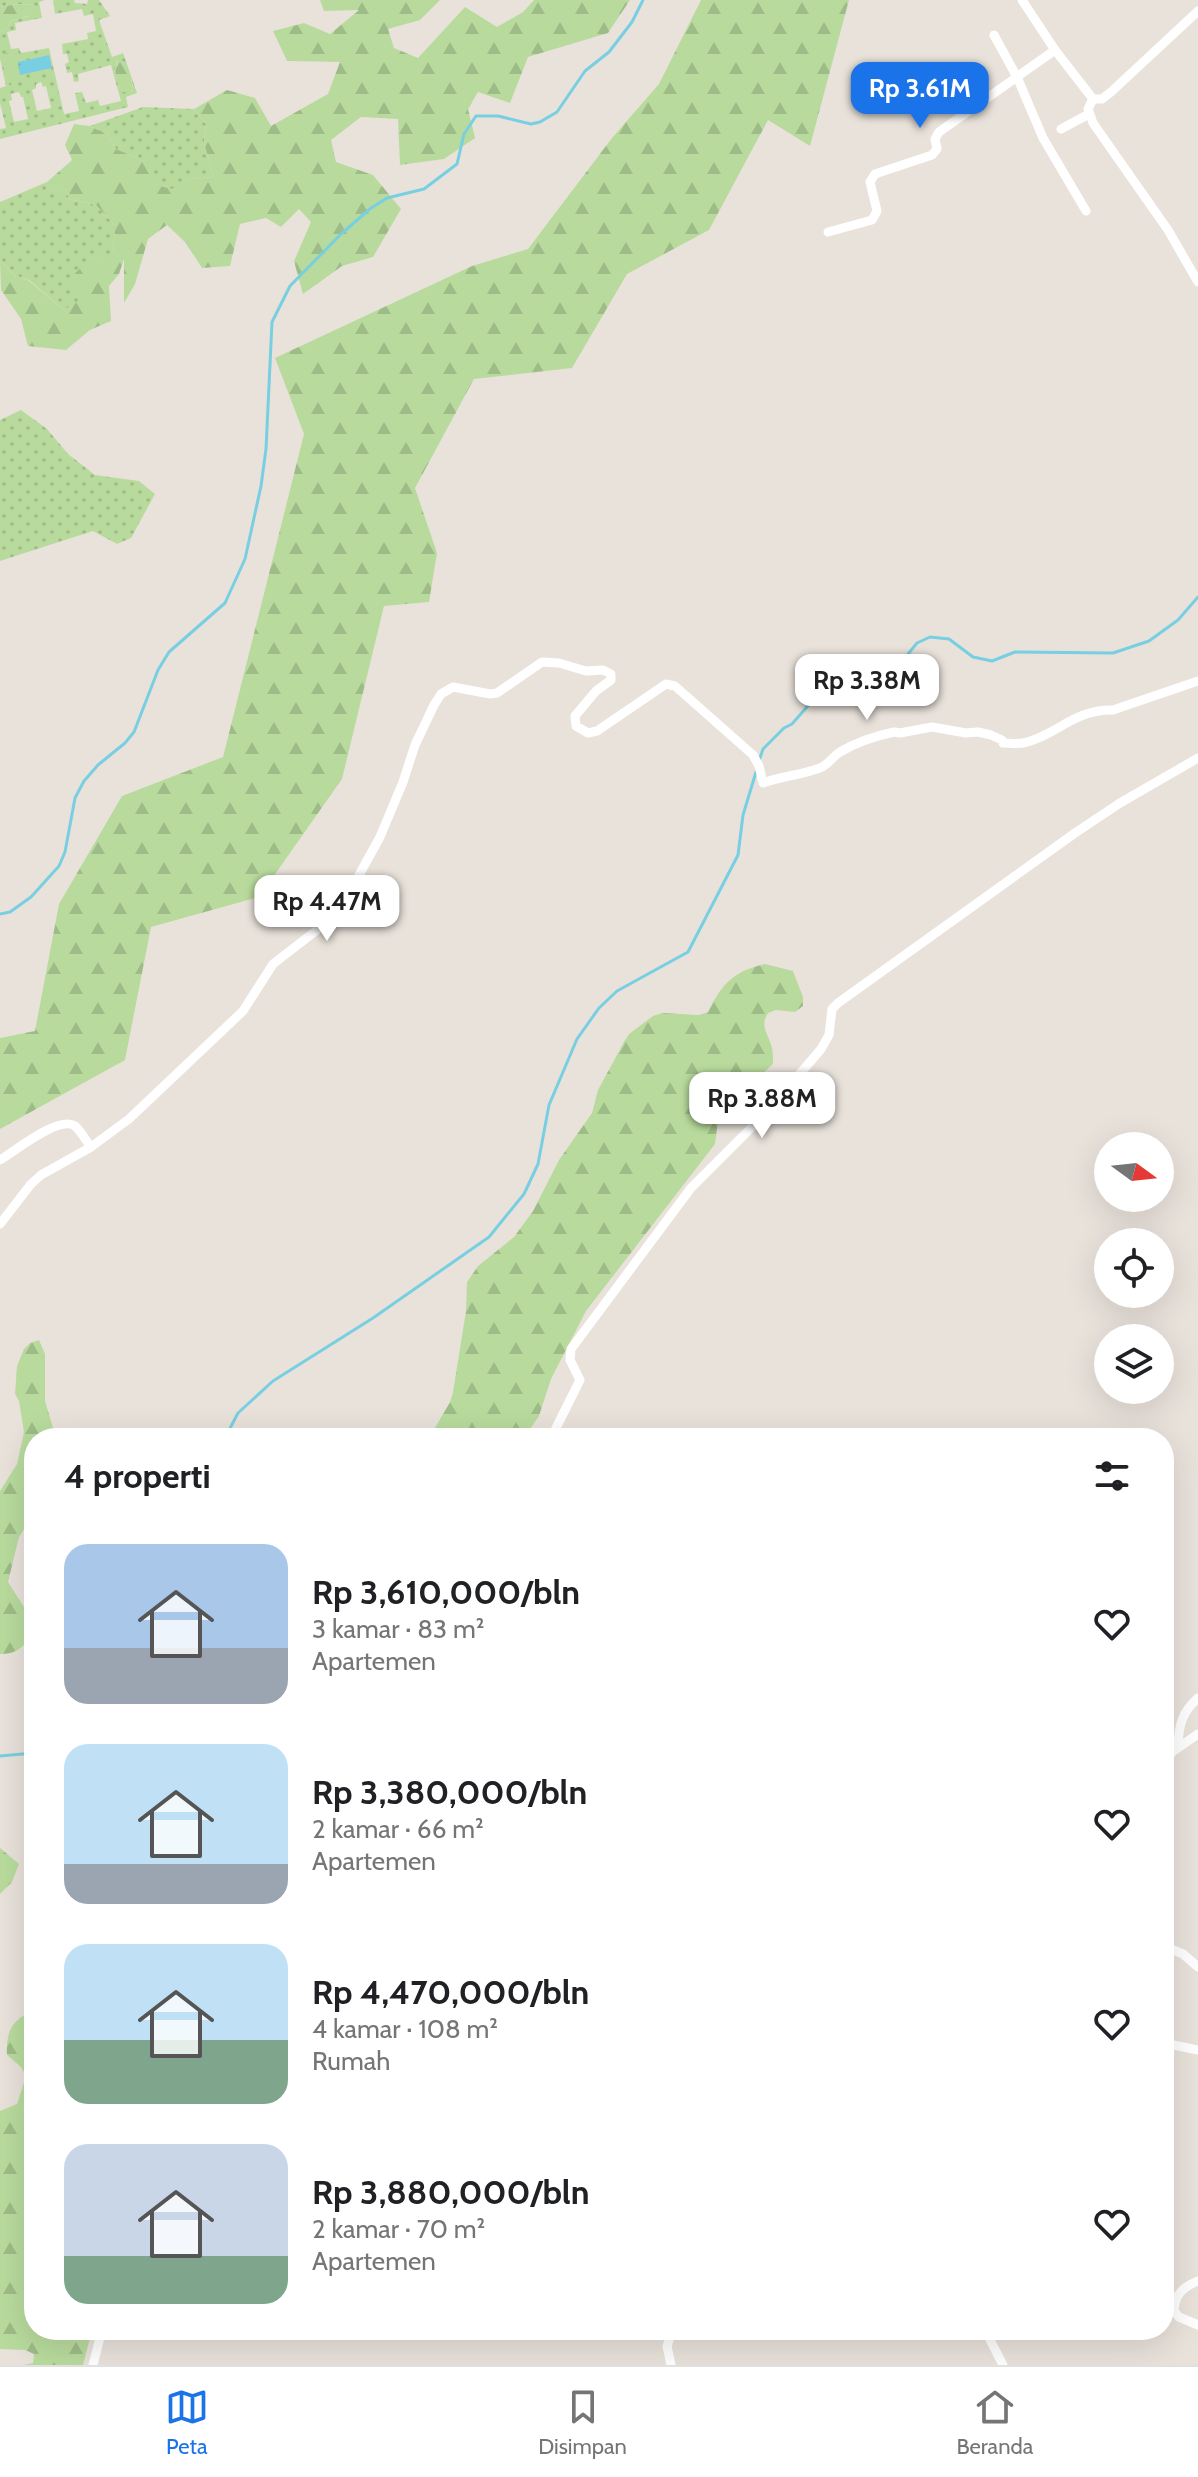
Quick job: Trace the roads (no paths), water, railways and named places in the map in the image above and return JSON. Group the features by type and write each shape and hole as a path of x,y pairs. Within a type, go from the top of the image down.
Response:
{"street":[{"path":"1022,0 1093,99"},
{"path":"1093,99 1102,99 1111,92 1198,11"},
{"path":"994,35 1017,77 1043,138 1086,211"},
{"path":"828,232 872,220 877,211 870,182 875,174 932,155 937,149 935,139 939,132 1055,50"},
{"path":"1093,99 1089,114 1168,230 1198,282"},
{"path":"1061,129 1089,114"},
{"path":"0,1224 41,1175 91,1147 129,1119 243,1011 273,964 326,923 343,904 380,837 425,723 441,694 453,687 497,693 542,662 586,671 603,670 611,674 611,680 596,691 575,716 576,726 588,733 597,731 666,684 675,686 753,755 763,783 818,769 828,764 836,754 858,743 894,732 932,727 978,732 991,735 1003,743 1024,742 1071,719 1113,710 1198,681"},
{"path":"556,1428 580,1380 570,1360 571,1349 691,1188 769,1110 821,1049 829,1035 832,1009 1075,833 1198,758"},
{"path":"0,1160 52,1127 65,1123 73,1125 91,1147"},
{"path":"1178,1745 1179,1725 1187,1709 1198,1698"},
{"path":"1174,1750 1198,1734"},
{"path":"1174,1950 1198,1967"},
{"path":"1174,2045 1198,2050"},
{"path":"1198,2281 1178,2295 1174,2311 1179,2317 1198,2325"},
{"path":"93,2365 99,2340"},
{"path":"669,2340 667,2346 671,2365"},
{"path":"990,2340 1003,2365"}],"water":[{"path":"49,55 52,68 20,75 18,62"}],"waterway":[{"path":"0,914 10,912 31,897 59,866 65,852 75,798 84,781 134,732 158,670 169,652 225,603 245,559 261,486 266,449 272,322 290,286 371,208 387,198 424,189 457,164 464,134 476,116 498,116 531,124 557,112 585,71 609,52 632,22 643,0"},
{"path":"759,761 763,749 792,724 820,692 890,670 917,643 930,637 949,639 973,657 992,661 1015,652 1113,653 1149,641 1178,620 1198,597"},
{"path":"230,1428 238,1413 273,1381 373,1318 489,1237 524,1194 538,1164 549,1105 577,1039 599,1008 617,991 688,952 738,855 743,815 756,772"},
{"path":"0,1756 24,1754"}]}
